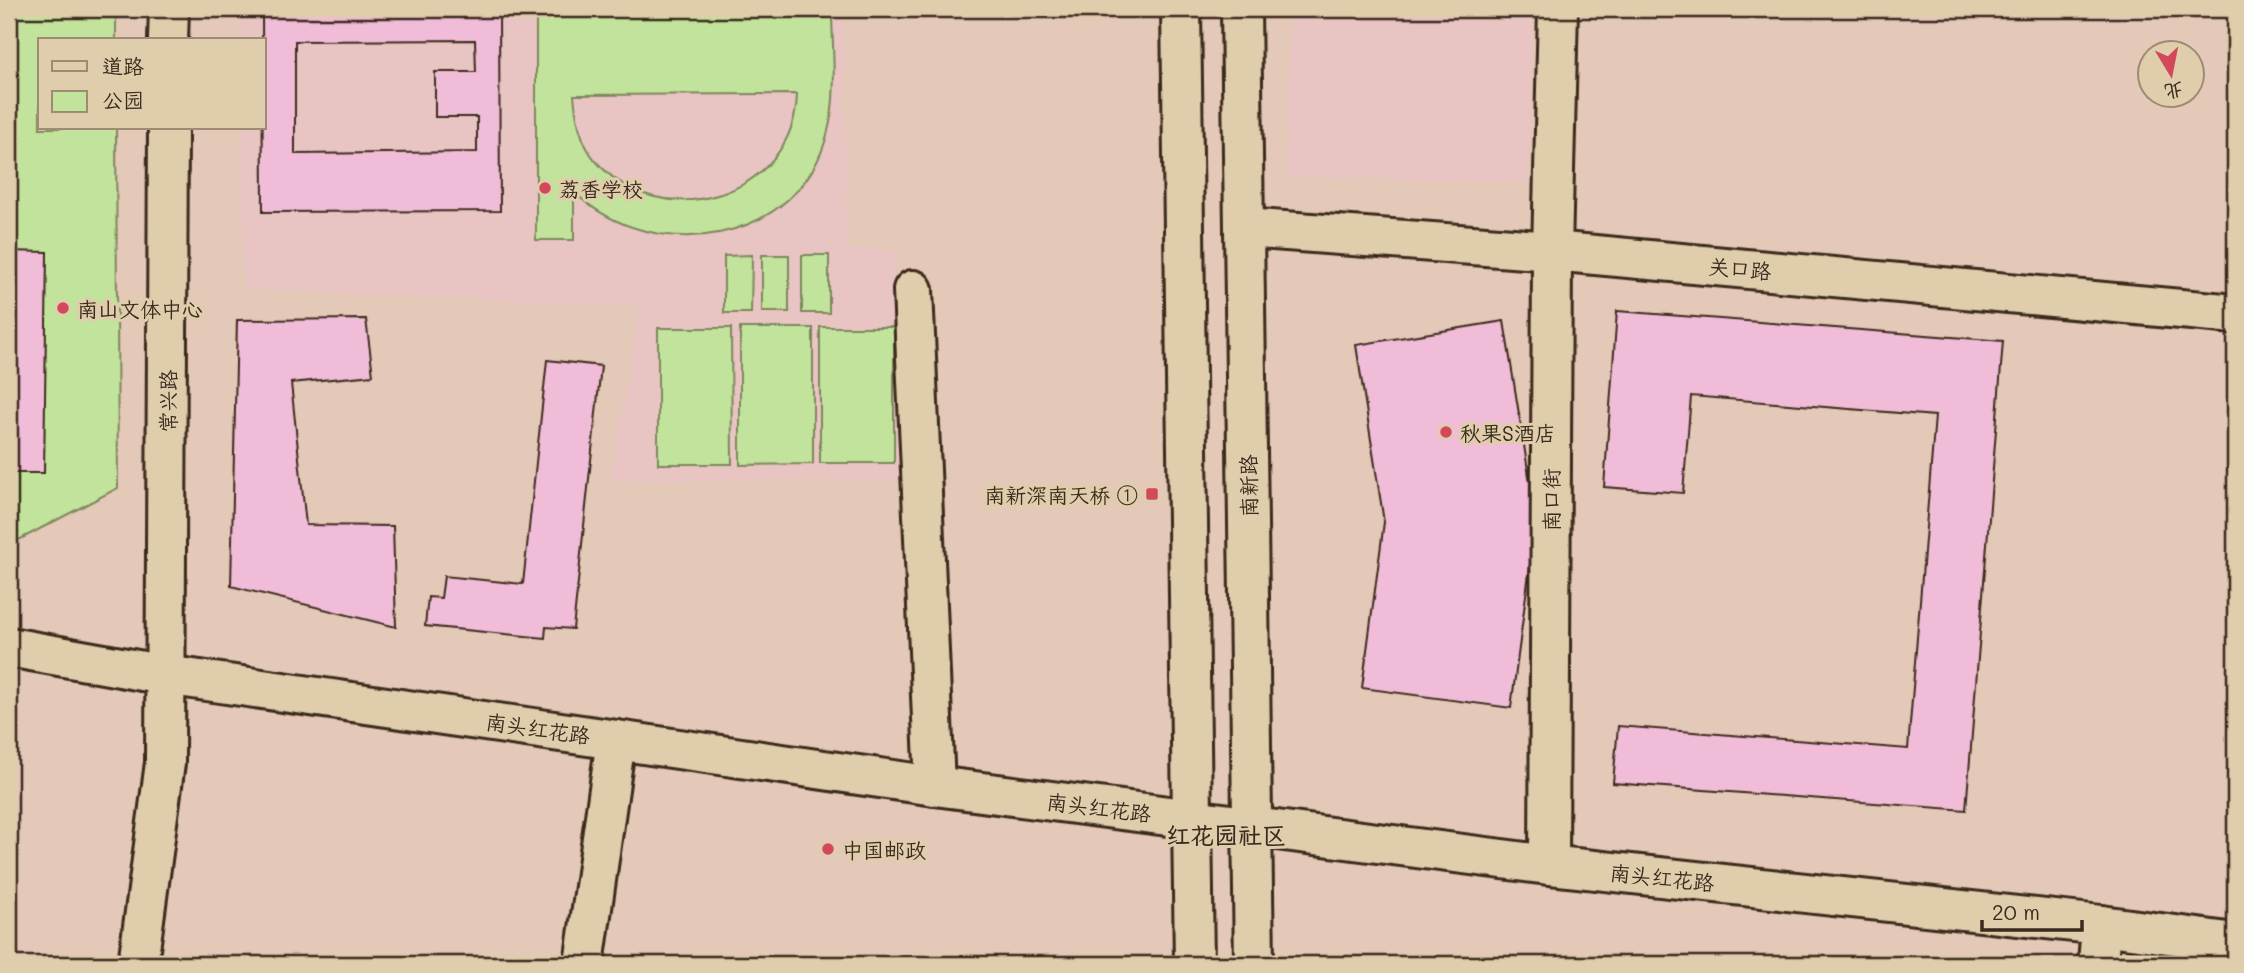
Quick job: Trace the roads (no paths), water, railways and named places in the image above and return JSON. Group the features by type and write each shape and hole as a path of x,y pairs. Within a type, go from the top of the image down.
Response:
{"street":[{"path":"168,38 169,9"},
{"path":"1181,9 1194,964"},
{"name":"南新路","path":"1241,9 1254,964"},
{"name":"南口街","path":"1549,865 1552,251 1558,9"},
{"name":"常兴路","path":"138,964 165,763 168,130"},
{"name":"关口路","path":"1245,228 1552,251 2235,314"},
{"path":"913,290 935,786"},
{"name":"南头红花路","path":"9,648 165,675 935,786 1191,820 1549,865 2101,925 2235,943"},
{"path":"584,964 616,740"},
{"path":"2098,964 2101,925"}],"place":[{"name":"荔香学校","path":"545,188"},
{"name":"南山文体中心","path":"63,308"},
{"name":"秋果S酒店","path":"1446,432"},
{"name":"南新深南天桥 ①","path":"1152,494"},
{"name":"中国邮政","path":"828,849"}],"district":[{"name":"红花园社区","path":"1226,834"}]}
